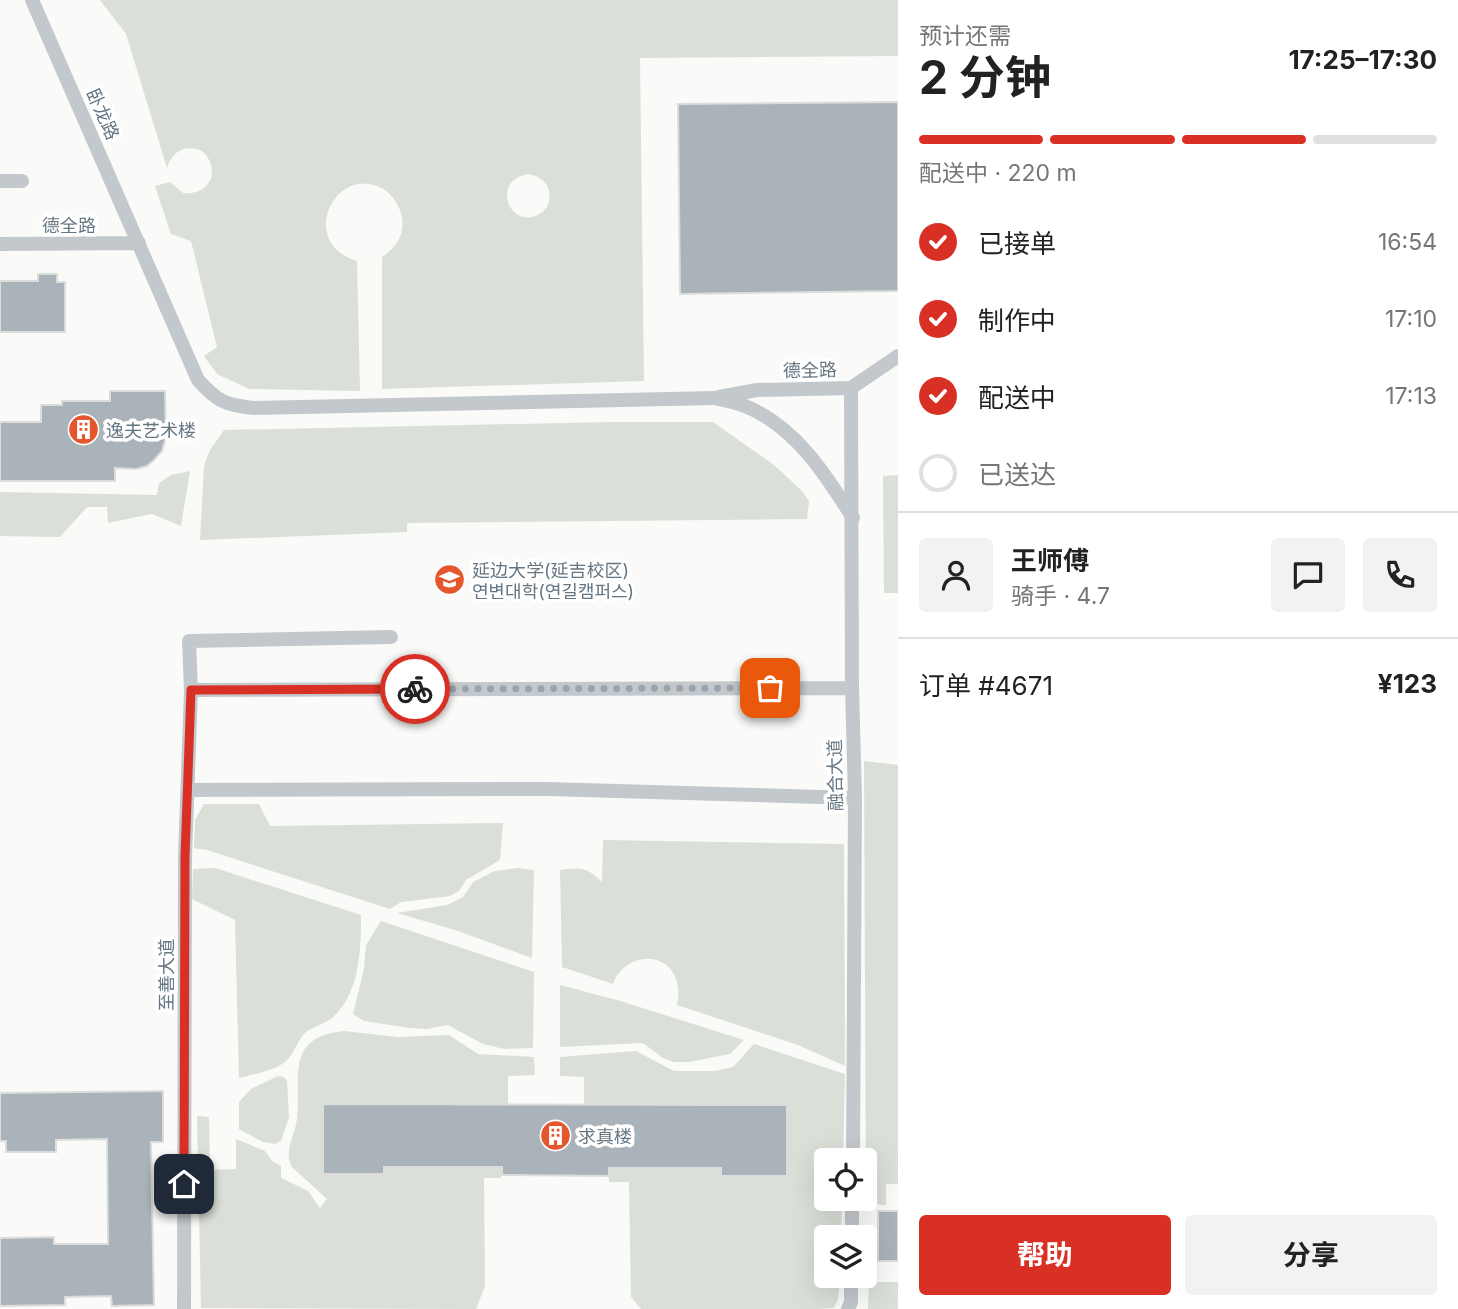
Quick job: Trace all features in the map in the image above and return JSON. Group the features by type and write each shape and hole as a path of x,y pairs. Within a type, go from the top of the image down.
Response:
{"lane":[{"name":"卧龙路","path":"32,0 198,380 220,402 253,408 714,398"},
{"path":"0,181 22,181"},
{"name":"德全路","path":"0,244 139,243"},
{"name":"德全路","path":"714,398 757,390 851,388 898,356"},
{"name":"融合大道","path":"851,388 855,798 853,1148"},
{"path":"714,398 747,406 778,425 807,452 826,475 853,518"},
{"name":"至善大道","path":"184,1309 185,857 191,690 189,641 391,637"},
{"path":"191,690 852,688"},
{"path":"189,790 547,789 855,798"},
{"path":"848,1309 851,1288"}],"shaded area":[{"path":"100,0 898,0 898,56 640,58 644,381 382,389 382,257 398,240 403,223 400,209 391,195 367,184 351,186 339,195 330,207 326,223 329,238 339,252 357,261 360,391 249,389 217,374 204,356 217,347 191,241 171,234 155,186 170,182 183,193 192,193 206,186 212,173 211,166 202,151 190,148 176,153 167,168 126,34","holes":["533,175 542,179 547,186 550,196 548,203 546,209 539,214 520,216 508,203 509,186 516,178"]},
{"path":"713,422 774,465 802,491 809,501 807,519 407,523 407,532 200,540 204,466 210,450 224,430"},
{"path":"190,471 181,526 152,514 108,523 107,507 87,507 60,537 0,536 0,492 157,495 159,483 171,475"},
{"path":"898,475 898,593 884,593 883,476"},
{"path":"864,761 898,765 898,1184 886,1184 886,1205 877,1205 877,1148 866,1148"},
{"path":"204,804 259,804 270,826 503,823 500,860 466,880 459,891 450,896 401,902 390,909 194,848 195,820"},
{"path":"603,840 844,844 845,1066 798,1045 677,1005 678,987 674,974 666,965 655,960 643,959 631,963 621,971 613,984 562,967 560,870 583,869 602,882"},
{"path":"215,868 361,915 357,970 348,997 341,1008 332,1018 304,1034 286,1061 270,1070 239,1078 235,920 192,899 193,869"},
{"path":"518,868 534,870 532,958 458,931 397,913 447,905 463,897 473,882 495,871"},
{"path":"381,921 534,972 533,1048 504,1049 483,1044 448,1025 427,1029 410,1028 364,1021 353,1014 364,969 366,945"},
{"path":"560,985 744,1040 730,1054 689,1062 673,1062 663,1058 643,1043 560,1047"},
{"path":"344,1031 398,1037 449,1035 478,1054 534,1057 535,1075 508,1076 508,1104 323,1105 323,1174 384,1174 384,1167 502,1167 501,1178 484,1178 485,1286 476,1309 201,1308 197,1116 209,1117 210,1170 236,1169 236,1139 265,1151 272,1161 281,1166 281,1178 308,1191 320,1208 327,1199 292,1167 289,1155 297,1119 298,1074 304,1050 312,1041"},
{"path":"754,1044 845,1074 843,1148 814,1148 814,1211 842,1211 841,1225 814,1225 814,1288 839,1288 834,1308 641,1309 631,1297 629,1182 609,1182 609,1168 721,1168 721,1176 787,1176 787,1105 584,1105 584,1077 560,1076 560,1057 636,1051 674,1071 715,1071 733,1067"},
{"path":"278,1076 287,1081 289,1117 281,1141 275,1144 263,1142 239,1129 239,1102 251,1089"},
{"path":"877,1282 898,1282 898,1309 868,1309 869,1288 877,1288"}],"building":[{"path":"898,102 898,291 680,294 678,104"},
{"path":"38,274 57,274 57,282 65,282 65,332 0,332 0,281 38,281"},
{"name":"逸夫艺术楼","path":"110,391 165,391 166,437 162,451 147,466 136,469 115,468 115,481 0,481 0,422 41,422 41,405 62,405 62,401 110,401"},
{"path":"163,1091 163,1142 151,1142 154,1305 112,1306 111,1296 65,1297 65,1305 0,1306 0,1238 54,1237 54,1244 108,1244 107,1139 56,1140 56,1152 6,1152 6,1141 0,1141 0,1093"},
{"name":"求真楼","path":"323,1104 787,1105 787,1176 721,1176 721,1168 609,1168 609,1176 502,1175 502,1167 384,1167 384,1174 323,1174"},
{"path":"878,1211 898,1211 898,1261 878,1261"}],"way so far":[{"path":"415,689 770,688"}],"place":[{"name":"逸夫艺术楼","path":"83,430"},
{"name":"延边大学(延吉校区) 연변대학(연길캠퍼스)","path":"449,580"},
{"name":"求真楼","path":"555,1136"}],"route":[{"path":"184,1184 185,857 191,690 415,689"}]}
